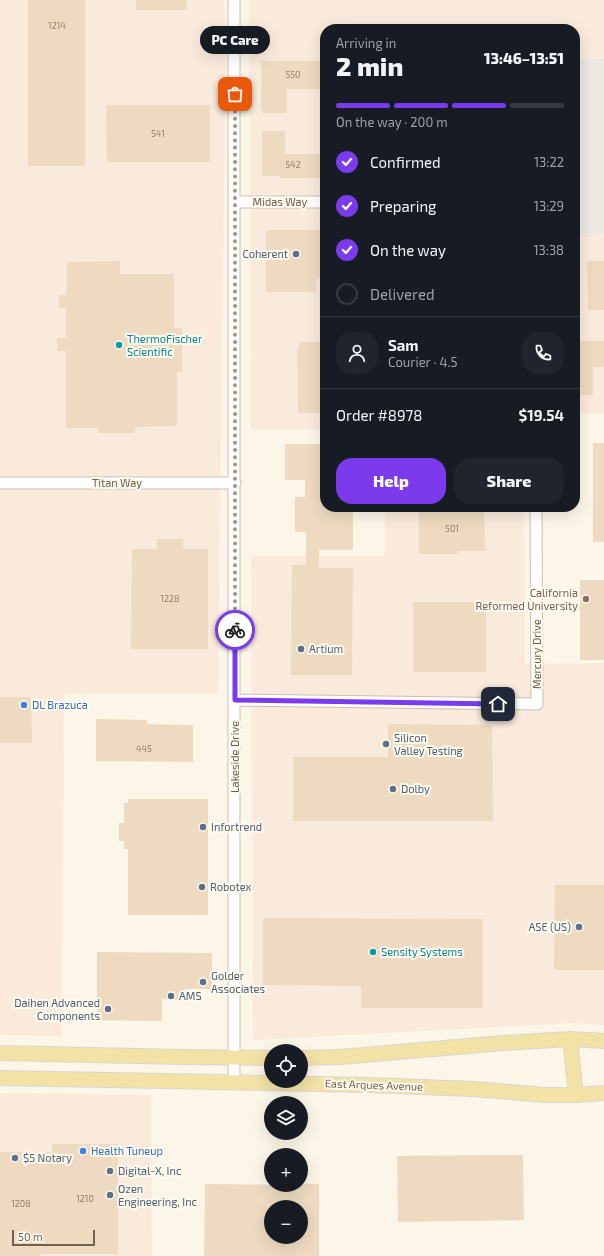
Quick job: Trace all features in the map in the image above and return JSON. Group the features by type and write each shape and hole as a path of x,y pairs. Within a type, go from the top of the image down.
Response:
{"main road":[{"path":"308,1058 340,1057 503,1043 570,1039 604,1041"},
{"path":"570,1039 576,1095"},
{"path":"0,1053 264,1058"},
{"name":"East Arques Avenue","path":"0,1078 370,1084 473,1089 546,1095 604,1093"}],"street":[{"name":"Lakeside Drive","path":"234,0 234,1082"},
{"name":"Midas Way","path":"235,202 320,202"},
{"name":"Titan Way","path":"0,483 235,483"},
{"name":"Mercury Drive","path":"235,700 537,704 536,512"}],"shaded area":[{"path":"0,0 224,0 226,36 218,694 64,694 62,1036 0,1035"},
{"path":"249,0 604,0 604,59 580,59 580,24 320,24 320,430 251,430"},
{"path":"580,59 604,59 604,233 580,233"},
{"path":"580,233 604,233 604,414 580,414"},
{"path":"385,512 524,512 525,664 604,663 604,1025 573,1023 253,1040 251,556 385,556"},
{"path":"0,1093 151,1095 152,1256 0,1256"}],"building":[{"path":"28,0 85,0 85,166 28,166"},
{"path":"136,0 187,0 187,10 136,10"},
{"path":"261,61 320,61 320,89 287,89 287,113 261,113"},
{"path":"106,105 210,105 210,162 107,162"},
{"path":"262,131 285,131 285,154 320,154 320,178 280,178 280,176 262,176"},
{"name":"Coherent","path":"266,230 320,230 320,279 316,279 316,292 266,292"},
{"name":"ThermoFischer Scientific","path":"120,261 120,274 174,274 174,328 182,328 182,372 177,372 177,426 135,427 135,433 98,433 98,428 66,428 66,351 57,351 57,338 66,338 66,308 59,308 59,295 67,295 67,262"},
{"path":"587,261 604,261 604,310 588,310"},
{"path":"580,341 604,341 604,367 593,367 593,395 580,395"},
{"path":"299,342 320,342 320,413 298,413 297,347 299,347"},
{"path":"593,443 604,443 604,542 593,542"},
{"path":"285,444 320,444 320,512 353,512 353,550 319,550 319,568 353,568 352,675 291,675 292,565 306,565 306,532 295,532 295,497 305,497 305,480 285,480"},
{"path":"419,512 484,512 485,551 458,551 458,554 419,554"},
{"path":"157,539 183,539 183,549 208,549 208,649 131,649 132,549 157,549"},
{"path":"580,580 604,580 604,660 580,660"},
{"path":"413,602 486,602 486,672 413,672"},
{"path":"0,697 31,697 32,743 0,743"},
{"path":"96,719 147,720 147,724 193,725 193,762 96,761"},
{"name":"Dolby","path":"388,724 492,725 493,821 293,821 293,757 388,757"},
{"path":"128,799 208,799 208,915 128,915 128,849 124,849 124,841 119,841 119,823 124,823 124,803 128,803"},
{"name":"ASE (US)","path":"555,885 604,885 604,970 554,970"},
{"name":"Sensity Systems","path":"263,918 483,919 483,1008 361,1008 361,986 263,985"},
{"path":"97,952 212,953 212,989 185,989 185,1000 162,999 162,1021 97,1020"},
{"path":"52,1144 118,1144 118,1254 41,1254 41,1256 0,1256 0,1152 52,1152"},
{"path":"523,1155 524,1220 398,1222 397,1156"},
{"path":"205,1184 264,1185 264,1192 308,1192 308,1184 319,1184 319,1256 204,1256"}],"way so far":[{"path":"235,94 235,630"}],"place":[{"name":"PC Care","path":"235,94"},
{"name":"Coherent","path":"296,254"},
{"name":"ThermoFischer Scientific","path":"119,345"},
{"name":"California Reformed University","path":"586,599"},
{"name":"Artium","path":"301,649"},
{"name":"DL Brazuca","path":"24,705"},
{"name":"Silicon Valley Testing","path":"386,744"},
{"name":"Dolby","path":"393,789"},
{"name":"Infortrend","path":"203,827"},
{"name":"Robotex","path":"202,887"},
{"name":"ASE (US)","path":"579,927"},
{"name":"Sensity Systems","path":"373,952"},
{"name":"Golder Associates","path":"203,982"},
{"name":"AMS","path":"171,996"},
{"name":"Daihen Advanced Components","path":"108,1009"},
{"name":"Health Tuneup","path":"83,1151"},
{"name":"$5 Notary","path":"15,1158"},
{"name":"Digital-X, Inc","path":"110,1171"},
{"name":"Ozen Engineering, Inc","path":"110,1195"}],"route":[{"path":"235,630 235,700 498,704"}]}
